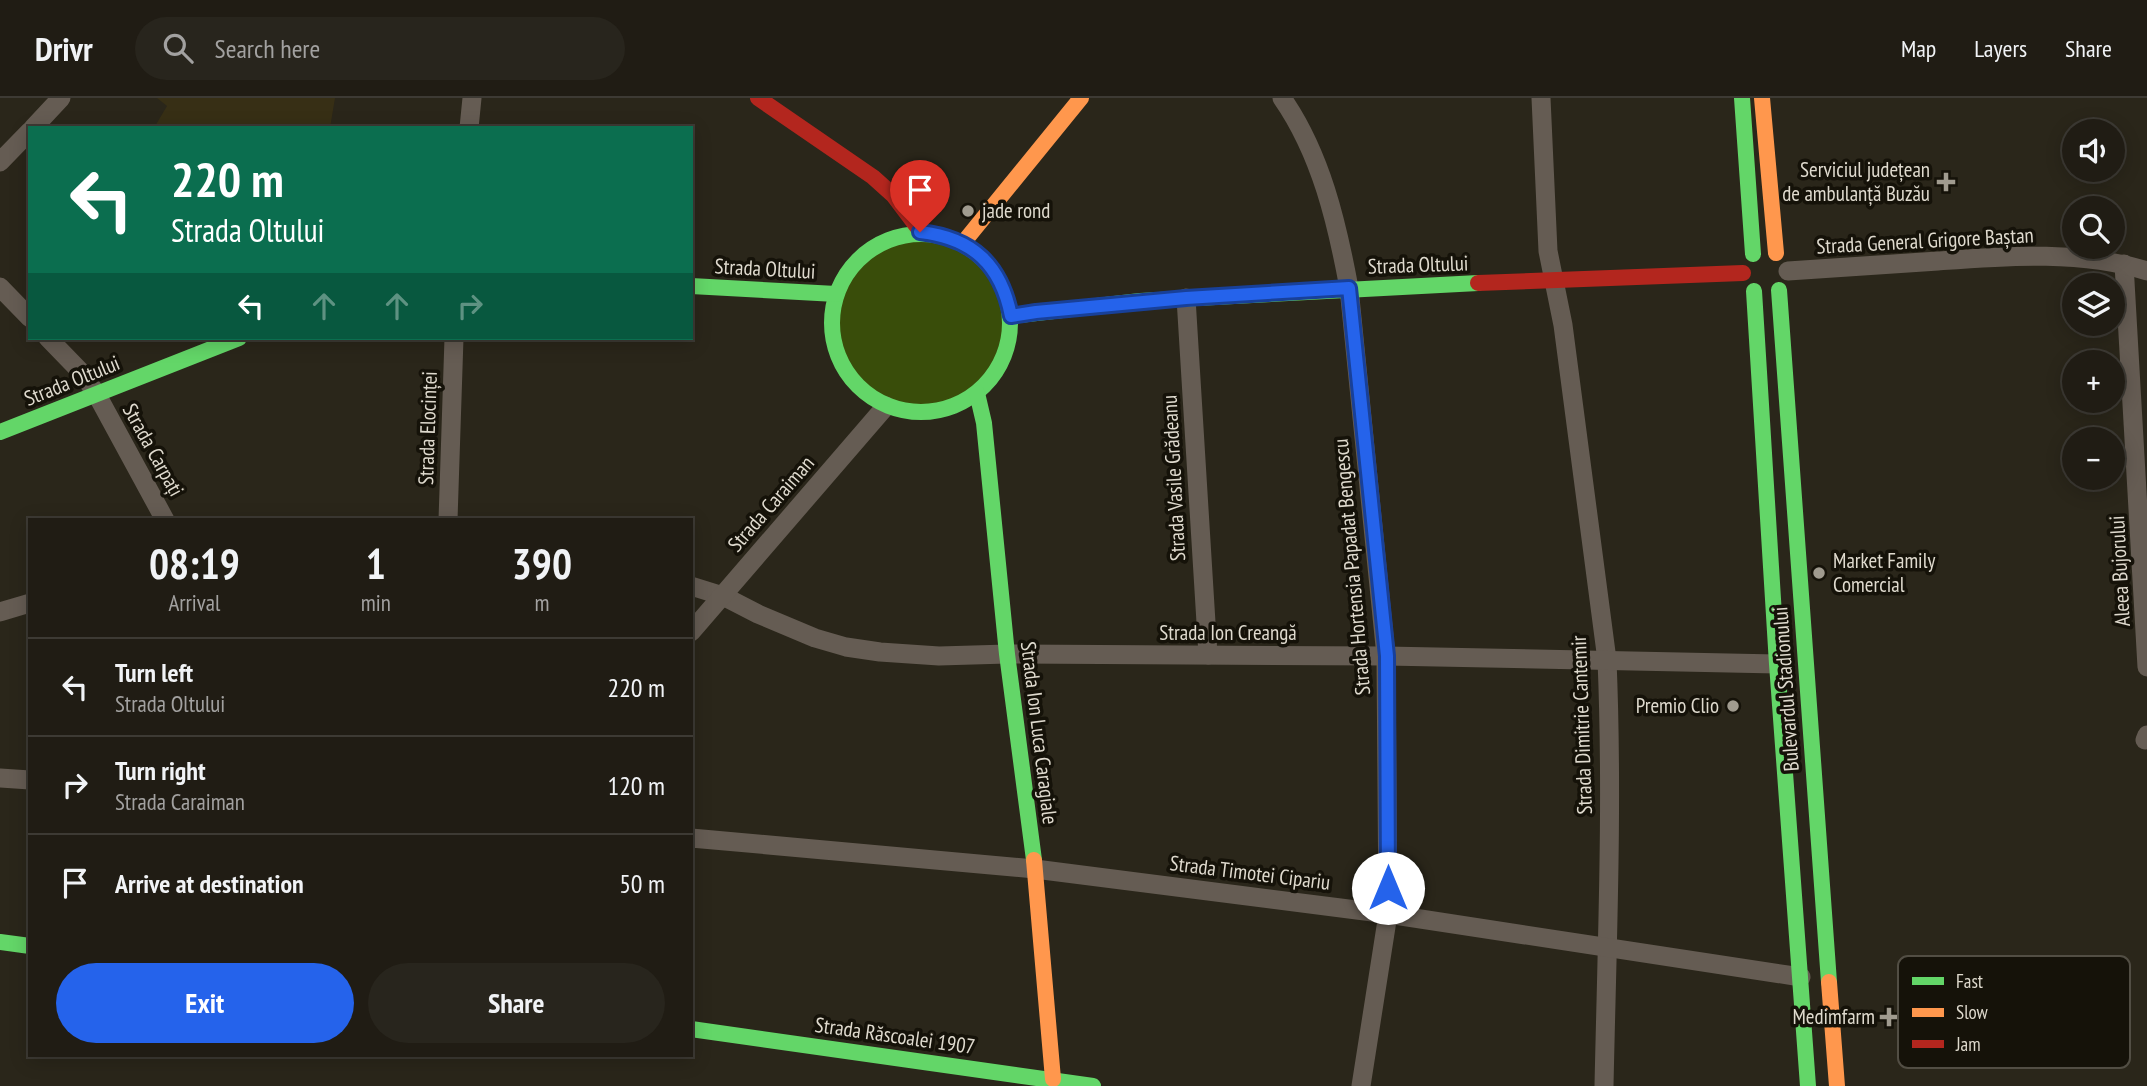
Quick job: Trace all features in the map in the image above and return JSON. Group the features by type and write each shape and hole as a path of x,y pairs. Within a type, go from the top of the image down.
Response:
{"main road":[{"path":"758,98 873,177 893,195 920,232"},
{"path":"963,243 1081,98"},
{"path":"1742,98 1754,254"},
{"path":"1762,98 1776,253"},
{"path":"920,232 942,235 963,243 977,253 997,275 1007,295 1011,316 1010,334 1003,359 989,382 962,403 942,410 903,412 886,406 871,398 854,382 840,361 832,337 831,318 836,293 846,275 863,256 888,239 920,232"},
{"path":"1744,274 1746,262 1754,254 1764,250 1782,257 1788,271"},
{"name":"Bulevardul Stadionului","path":"1788,271 1784,285 1779,290 1837,1086"},
{"name":"Strada Oltului","path":"1011,316 1186,298 1349,288 1744,274"},
{"name":"Bulevardul Stadionului","path":"1744,274 1748,286 1754,291 1777,664 1808,1086"},
{"name":"Strada Oltului","path":"693,286 836,293"},
{"path":"1754,291 1766,294 1779,290"},
{"name":"Strada Oltului","path":"0,432 234,340"},
{"name":"Strada Ion Luca Caragiale","path":"977,393 984,423 1007,654 1035,869 1054,1079"},
{"path":"0,943 28,946"},
{"name":"Strada Răscoalei 1907","path":"693,1029 1093,1086"}],"street":[{"path":"34,126 61,98"},
{"path":"469,126 472,98"},
{"name":"Strada Hortensia Papadat Bengescu","path":"1282,98 1303,134 1331,205 1349,288 1387,656 1388,914 1361,1086"},
{"name":"Strada Dimitrie Cantemir","path":"1541,98 1548,251 1563,325 1606,660 1609,705 1604,1086"},
{"path":"0,162 28,132"},
{"name":"Strada General Grigore Baștan","path":"1788,271 2009,256 2086,259 2124,264 2147,271"},
{"name":"Aleea Bujorului","path":"2124,264 2147,667"},
{"path":"0,287 28,316"},
{"name":"Strada Vasile Grădeanu","path":"1186,298 1208,655"},
{"name":"Strada Carpați","path":"50,340 80,371 96,393 164,518"},
{"name":"Strada Elocinței","path":"448,518 454,340"},
{"name":"Strada Caraiman","path":"693,630 886,406"},
{"name":"Strada Ion Creangă","path":"693,587 723,596 788,628 846,647 880,652 939,656 1387,656 1777,664"},
{"path":"0,612 28,604"},
{"path":"0,778 28,780"},
{"name":"Strada Timotei Cipariu","path":"693,838 1035,869 1388,914 1801,977"}],"shaded area":[{"path":"157,98 335,98 330,126 155,126 167,106"}],"green space":[{"path":"921,234 955,240 984,260 1004,289 1010,323 1004,357 984,386 955,406 921,412 887,406 858,386 838,357 832,323 838,289 858,260 887,240"}],"traffic: fast":[{"path":"1742,98 1753,254"},
{"path":"921,234 955,240 984,260 1004,289 1010,323 1004,357 984,386 955,406 921,412 887,406 858,386 838,357 832,323 838,289 858,260 887,240 921,234"},
{"path":"1011,316 1140,301 1478,283"},
{"path":"693,286 836,294"},
{"path":"1779,290 1829,982"},
{"path":"1754,291 1777,664 1808,1086"},
{"path":"0,432 234,340"},
{"path":"977,393 984,423 1007,654 1034,860"},
{"path":"0,942 28,946"},
{"path":"693,1029 1093,1086"}],"traffic: slow":[{"path":"963,243 1081,98"},
{"path":"1762,98 1776,253"},
{"path":"1034,860 1053,1079"},
{"path":"1829,982 1837,1086"}],"traffic: jam":[{"path":"758,98 873,177 893,195 921,232"},
{"path":"1478,283 1743,273"}],"place":[{"name":"Serviciul județean de ambulanță Buzău","path":"1946,182"},
{"name":"jade rond","path":"968,211"},
{"name":"Market Family Comercial","path":"1819,573"},
{"name":"Premio Clio","path":"1733,706"},
{"name":"Medimfarm","path":"1889,1017"}],"route":[{"path":"920,232 942,235 963,243 988,263 1007,295 1011,316 1186,298 1349,288 1387,656 1388,888"}]}
